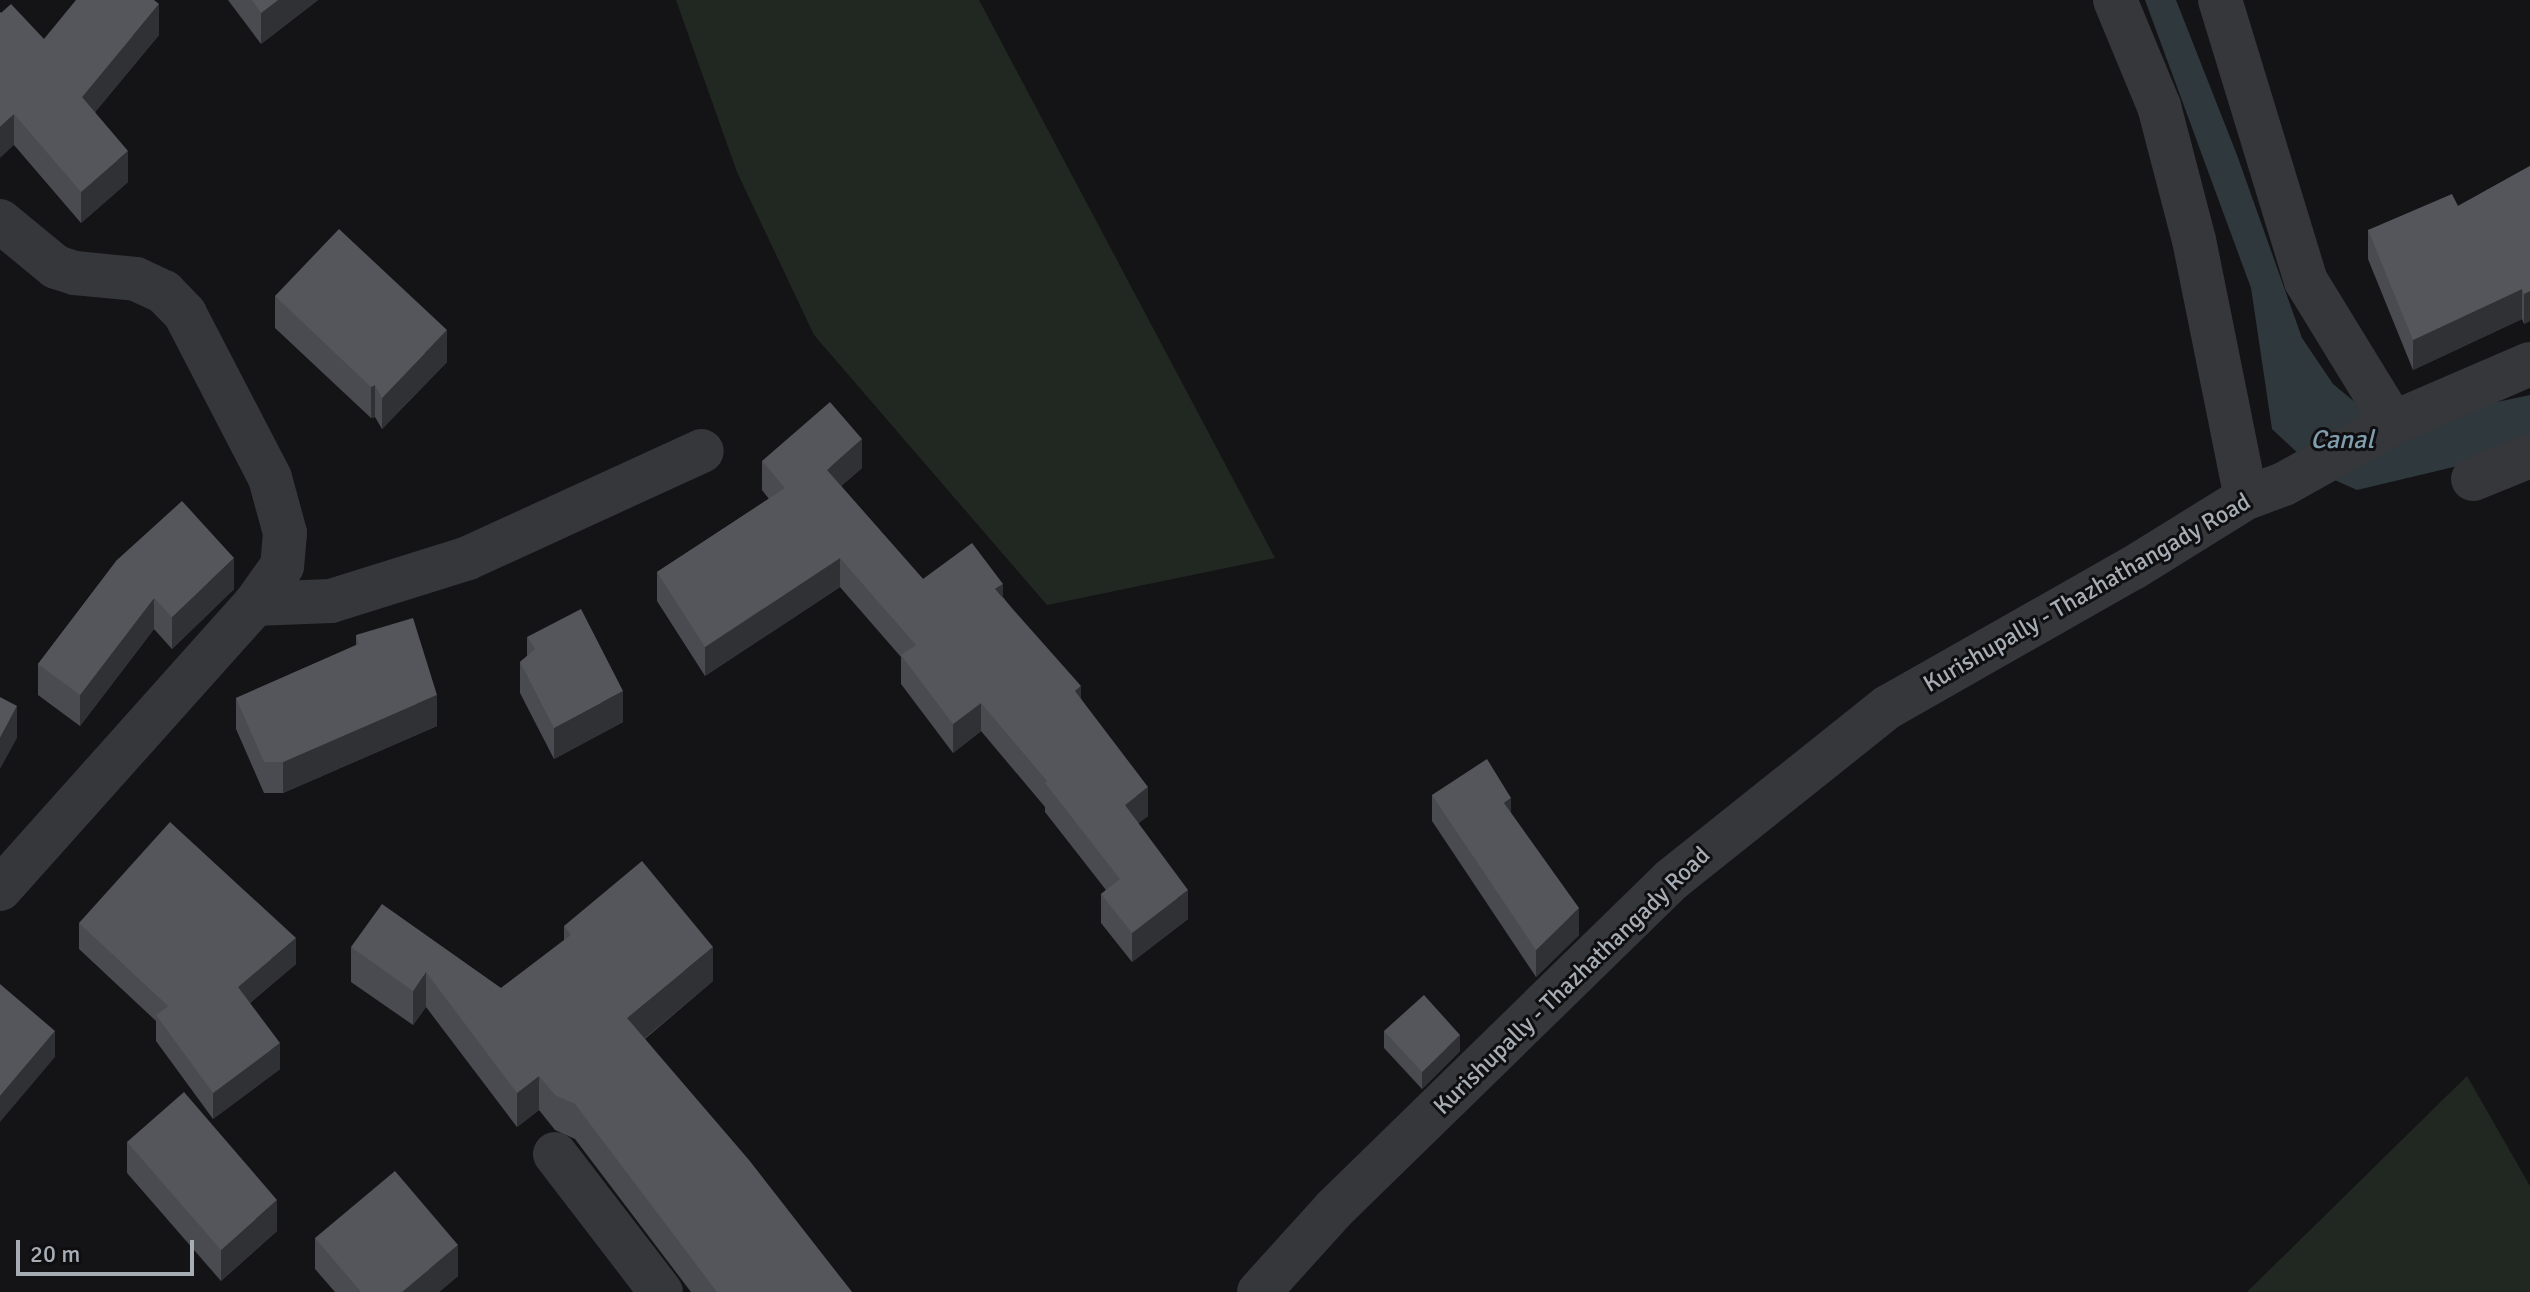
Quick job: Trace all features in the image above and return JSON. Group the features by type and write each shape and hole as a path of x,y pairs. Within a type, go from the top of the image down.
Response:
{"street":[{"path":"2115,0 2159,106 2265,491"},
{"path":"2220,0 2306,281 2377,431"},
{"path":"0,221 56,267 75,273 136,279 164,292 185,314 270,478 285,533 282,566 255,604 0,889"},
{"name":"Kurishupally - Thazhathangady Road","path":"1259,1292 1333,1210 1671,880 1888,707 2265,491 2377,431 2530,364"},
{"path":"255,604 331,601 468,558 702,451"},
{"path":"2473,479 2530,456"},
{"path":"555,1154 661,1292"}],"shaded area":[{"path":"676,0 979,0 1275,558 1047,605 814,335 737,172"},
{"path":"2467,1076 2530,1186 2530,1292 2247,1292"}],"water":[{"name":"Canal","path":"2145,0 2176,0 2237,155 2302,338 2333,384 2384,426 2530,395 2530,442 2483,460 2357,490 2319,473 2272,429 2251,288"}],"building":[{"path":"76,0 154,0 159,4 82,97 128,151 81,192 14,114 0,127 0,12 11,4 44,39"},
{"path":"252,0 278,0 261,13"},
{"path":"2530,166 2530,291 2524,294 2522,289 2413,340 2368,230 2452,194 2458,206"},
{"path":"339,229 447,330 382,398 375,385 371,387 275,296"},
{"path":"830,402 862,439 827,470 923,579 972,543 1003,584 995,589 1081,686 1075,691 1148,787 1125,805 1188,890 1132,933 1101,894 1120,879 1045,783 1047,781 981,703 953,724 901,655 916,645 840,558 705,647 657,572 785,488 762,461"},
{"path":"182,501 234,558 172,617 154,598 80,695 38,664 117,560"},
{"path":"581,609 623,691 554,728 520,662 535,649 527,637"},
{"path":"413,618 437,695 283,762 264,762 236,698 359,644 356,635"},
{"path":"0,697 17,706 0,738"},
{"path":"1487,759 1511,798 1504,803 1579,908 1536,950 1432,795"},
{"path":"170,822 296,938 238,987 280,1043 213,1093 156,1015 168,1006 79,923"},
{"path":"642,861 713,947 627,1018 749,1160 852,1292 717,1292 575,1104 555,1095 539,1076 517,1093 426,972 413,991 351,947 382,904 501,988 571,935 564,926"},
{"path":"0,984 55,1031 0,1096"},
{"path":"1424,995 1460,1035 1422,1072 1384,1031"},
{"path":"184,1092 277,1200 221,1250 127,1142"},
{"path":"395,1171 458,1245 402,1292 361,1292 315,1238"}]}
